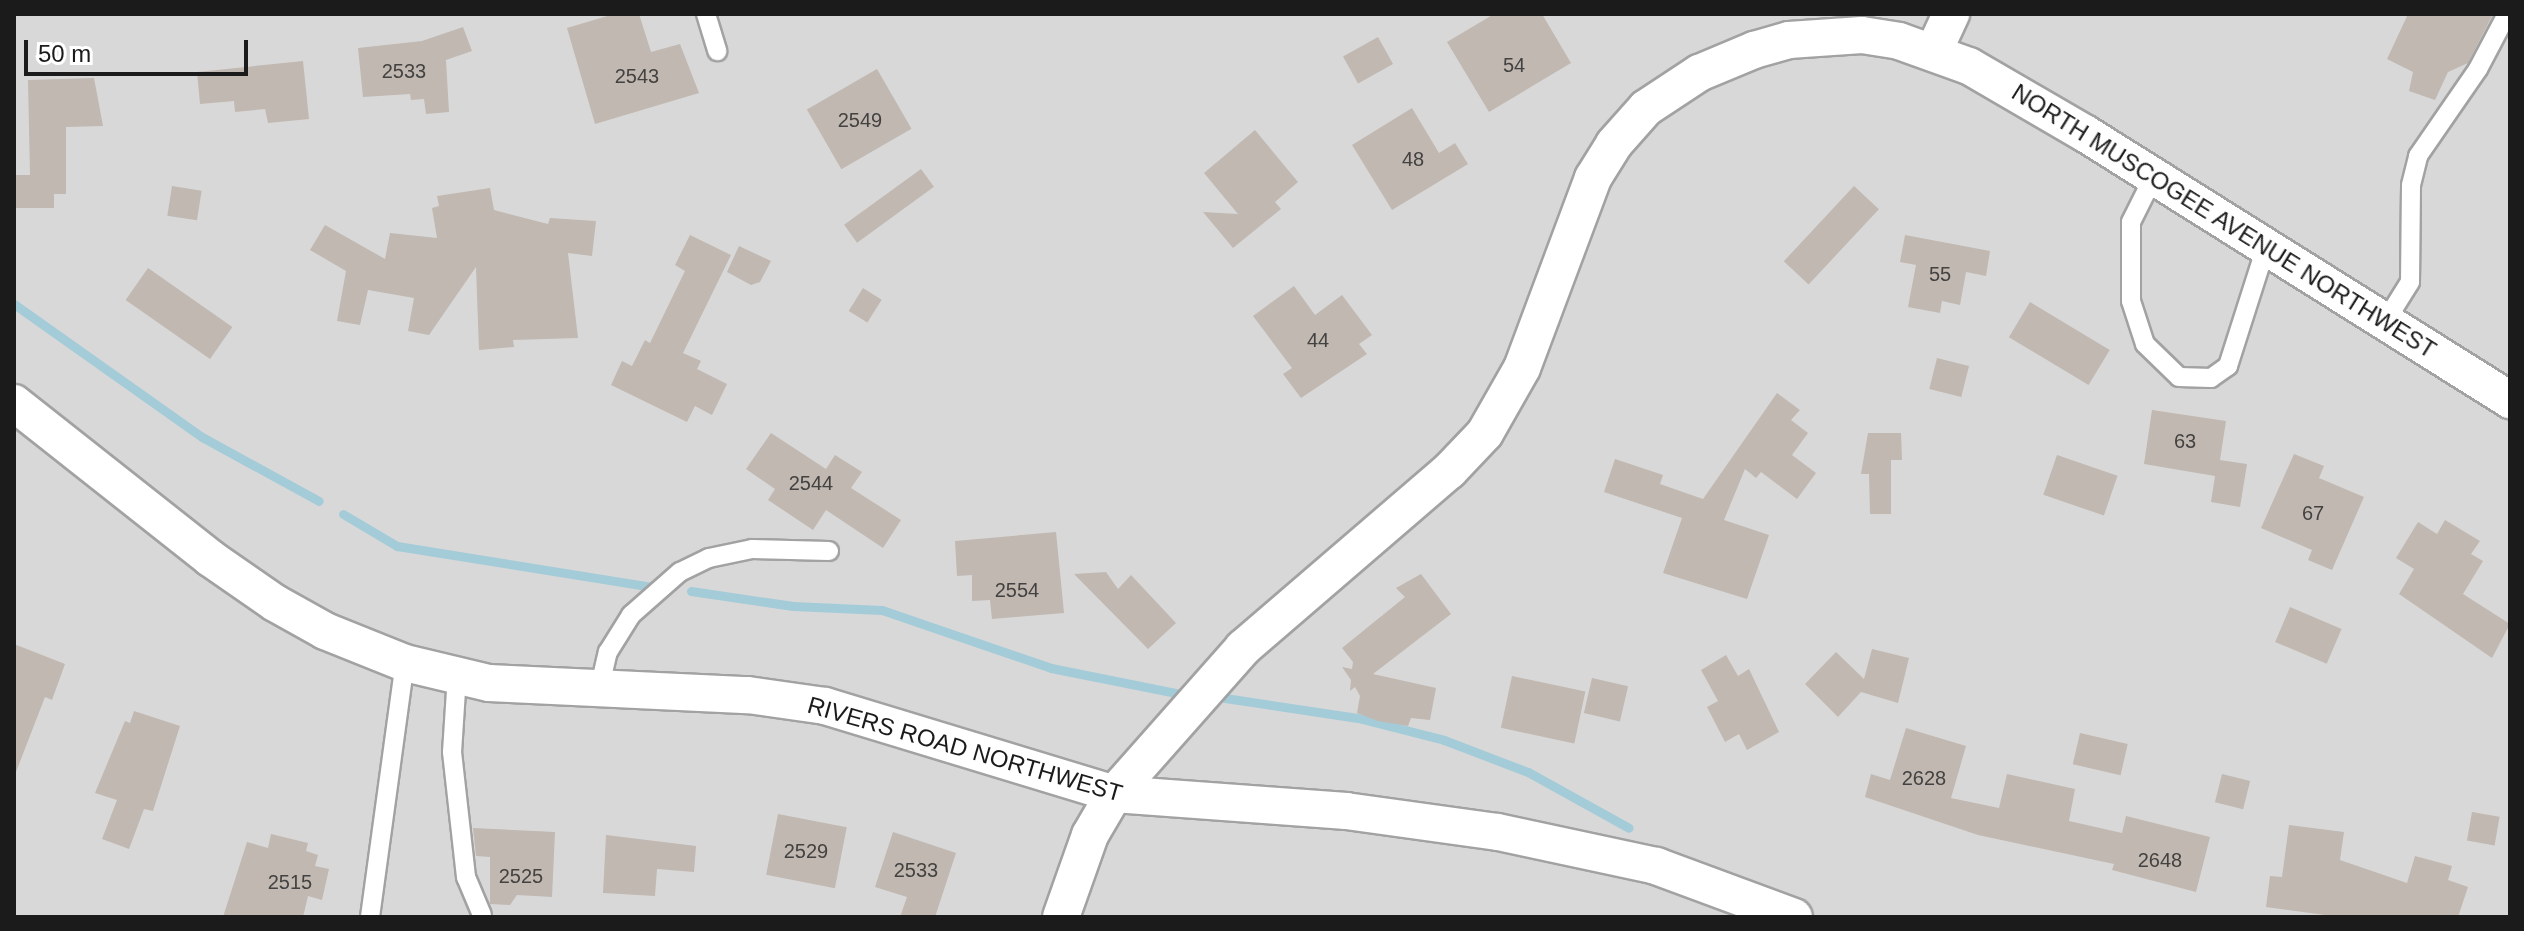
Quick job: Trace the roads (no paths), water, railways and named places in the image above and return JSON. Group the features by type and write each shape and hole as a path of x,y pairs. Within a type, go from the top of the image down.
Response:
{"street":[{"path":"1934,51 1951,14"},
{"name":"NORTH MUSCOGEE AVENUE NORTHWEST","path":"1061,917 1090,835 1114,794 1243,648 1449,471 1485,433 1522,368 1593,178 1614,144 1646,108 1699,73 1789,40 1862,35 1934,51 1998,80 2510,400"},
{"name":"RIVERS ROAD NORTHWEST","path":"14,403 210,558 275,603 325,631 405,663 489,683 748,695 825,706 1114,794 1346,811 1529,837 1656,866 1794,917"}],"lane":[{"path":"706,14 717,51"},
{"path":"2385,322 2410,282 2411,185 2418,156 2478,69 2507,14"},
{"path":"2154,176 2131,222 2131,301 2145,344 2179,377 2211,378 2228,366 2266,247"},
{"path":"599,690 608,652 631,615 680,572 709,558 752,549 829,551"},
{"path":"370,917 405,663"},
{"path":"457,675 452,752 466,877 482,915"}],"waterway":[{"path":"14,304 202,437 319,501"},
{"path":"343,514 397,546 660,588"},
{"path":"691,591 793,606 882,610 1051,668 1181,694"},
{"path":"1225,698 1358,718 1444,740 1528,772 1629,828"}]}
